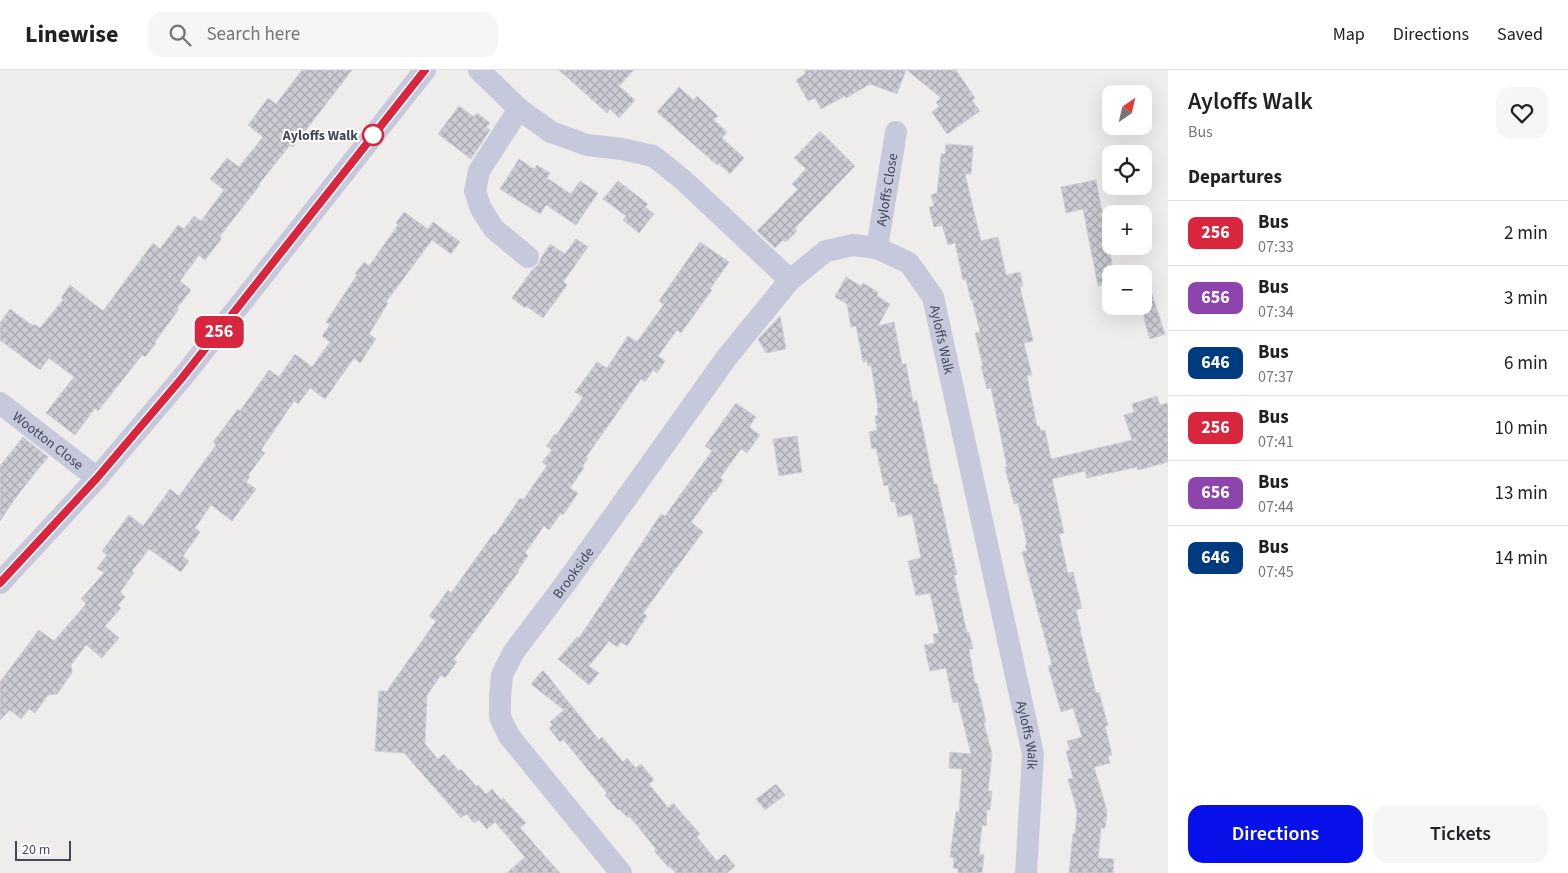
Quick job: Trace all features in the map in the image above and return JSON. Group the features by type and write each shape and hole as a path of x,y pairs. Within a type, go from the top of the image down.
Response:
{"street":[{"path":"0,583 97,478 188,370 426,70"},
{"path":"479,70 519,109 551,132 587,145 622,149 653,156 682,179 790,280"},
{"path":"519,109 479,171 475,191 481,209 494,229 528,258"},
{"name":"Ayloffs Close","path":"877,248 896,132"},
{"name":"Ayloffs Walk","path":"790,280 826,250 853,245 877,248 908,263 933,296 1033,754 1026,873"},
{"name":"Brookside","path":"621,873 509,736 500,717 502,675 513,653 565,584 727,357 790,280"},
{"name":"Wootton Close","path":"0,403 97,478"}],"building":[{"path":"302,70 352,70 293,147 290,145 259,184 220,236 222,238 205,260 199,255 180,281 191,290 177,308 179,309 156,343 145,357 142,355 98,411 95,408 75,435 46,413 74,377 49,358 40,370 0,340 0,323 10,309 33,326 34,324 40,328 63,300 61,298 70,285 103,311 153,243 160,249 178,225 184,229 194,216 201,221 224,190 210,179 227,158 239,167 263,137 248,125 268,98 276,104"},
{"path":"559,70 634,70 619,86 635,100 619,118 610,109 607,113"},
{"path":"805,70 906,70 897,94 870,84 846,98 845,96 821,109 815,98 808,101 796,80 805,74"},
{"path":"907,70 956,70 975,98 972,101 980,111 947,134 932,112 939,107 936,102 941,98"},
{"path":"679,87 693,100 697,96 718,116 714,120 727,132 722,138 744,158 730,174 718,163 717,165 657,112"},
{"path":"459,106 474,117 477,113 490,123 486,127 490,130 471,159 438,134"},
{"path":"820,131 855,166 795,228 797,231 786,242 783,240 775,248 757,231 798,189 792,184 806,169 794,158"},
{"path":"946,144 973,146 971,174 965,174 981,241 998,237 1006,275 1020,272 1023,286 1020,287 1033,341 1024,343 1032,375 1027,376 1037,426 1039,426 1041,431 1045,430 1051,459 1132,440 1124,415 1134,412 1132,404 1157,396 1160,405 1168,403 1168,462 1138,470 1137,467 1087,478 1085,471 1052,479 1064,533 1059,534 1068,573 1073,572 1082,608 1076,610 1080,630 1096,693 1099,692 1108,726 1105,726 1112,755 1108,756 1110,763 1094,767 1107,811 1105,828 1101,828 1098,858 1114,859 1113,873 1069,873 1077,811 1068,779 1073,778 1066,751 1070,750 1067,741 1082,737 1073,708 1061,712 1048,666 1052,665 1022,552 1027,551 1025,545 1027,544 1018,503 1014,504 1005,467 1007,467 991,388 987,389 981,366 983,366 975,333 980,332 972,300 966,280 963,280 955,243 948,245 942,225 934,227 929,207 934,206 931,195 937,193 941,154 945,154"},
{"path":"519,159 534,169 537,165 550,173 547,178 571,194 580,181 598,193 576,225 546,205 540,214 500,189"},
{"path":"1096,180 1102,211 1102,255 1110,255 1112,265 1102,265 1102,285 1098,286 1083,209 1066,213 1061,187"},
{"path":"618,181 648,204 645,207 654,214 639,233 623,220 626,216 603,199"},
{"path":"404,212 428,229 433,222 460,242 451,254 432,240 386,302 388,303 369,334 376,339 360,363 354,358 325,399 310,388 298,404 294,401 261,450 265,453 248,475 250,477 246,482 256,489 232,521 211,505 195,528 200,532 183,556 189,561 181,572 149,549 132,571 134,573 120,592 125,597 118,605 121,608 105,626 119,638 102,658 86,645 71,665 72,673 57,694 48,695 35,713 29,709 21,719 10,710 0,720 0,682 39,630 54,641 86,604 81,599 104,573 97,568 107,555 102,551 129,515 143,526 170,489 179,496 216,445 213,442 238,409 240,411 269,370 279,377 295,354 312,367 330,342 322,336 330,325 326,322 357,275 355,274 364,262 369,266 398,225 396,223"},
{"path":"576,239 588,247 563,282 567,285 543,318 512,298 538,265 550,244 565,254"},
{"path":"700,242 729,262 710,289 712,290 681,333 677,330 658,356 665,361 657,373 653,370 645,382 641,379 586,457 588,458 582,467 584,468 570,488 578,493 563,515 561,513 549,530 544,526 525,553 528,556 519,571 454,659 457,662 445,678 441,675 427,695 425,744 438,759 444,754 459,771 461,769 486,794 492,789 501,800 503,798 526,823 520,828 560,873 507,873 525,857 495,822 487,829 479,820 474,823 466,814 461,818 404,753 375,751 379,691 388,691 436,621 429,616 448,590 451,593 494,533 495,535 520,498 523,500 547,466 542,462 552,450 546,446 583,397 575,392 597,362 607,368 628,336 637,342 664,304 659,301"},
{"path":"846,277 861,286 863,283 878,292 877,296 890,304 878,326 894,322 902,364 906,364 913,402 917,401 934,484 937,484 957,575 954,575 967,633 969,632 973,649 969,649 975,683 977,683 992,754 988,791 992,791 990,810 987,810 986,826 982,825 979,854 984,855 982,873 958,873 958,869 953,868 954,858 950,857 956,812 959,812 962,769 949,768 950,752 971,754 958,702 953,703 946,668 930,671 924,645 935,643 933,634 939,633 930,593 916,596 908,561 921,558 912,514 898,517 895,502 891,502 888,485 884,486 876,448 872,449 869,432 877,430 875,416 878,415 878,408 871,365 868,366 867,361 863,362 856,326 851,327 847,304 835,297"},
{"path":"1152,294 1165,334 1150,339 1144,315 1152,315"},
{"path":"780,316 786,349 766,353 758,339"},
{"path":"736,403 756,417 749,427 760,435 747,453 741,449 720,478 723,480 715,492 691,522 703,532 643,613 647,616 627,646 621,642 617,647 609,641 589,666 599,673 589,685 558,659 577,637 579,638 661,514 665,516 712,451 705,446"},
{"path":"797,436 802,472 779,476 773,439"},
{"path":"23,437 48,457 19,493 0,521 0,466"},
{"path":"543,670 599,740 602,737 623,762 627,758 636,768 641,764 654,780 649,784 668,808 673,803 700,834 697,837 717,861 725,854 735,866 727,873 676,873 668,867 630,817 627,817 618,810 605,795 607,793 563,739 560,742 549,728 553,725 550,722 564,710 531,684"},
{"path":"776,784 785,795 765,810 756,799"}],"bus line":[{"name":"256","path":"0,583 97,478 182,378 425,70"}],"place":[{"name":"Ayloffs Walk","path":"373,135"}]}
